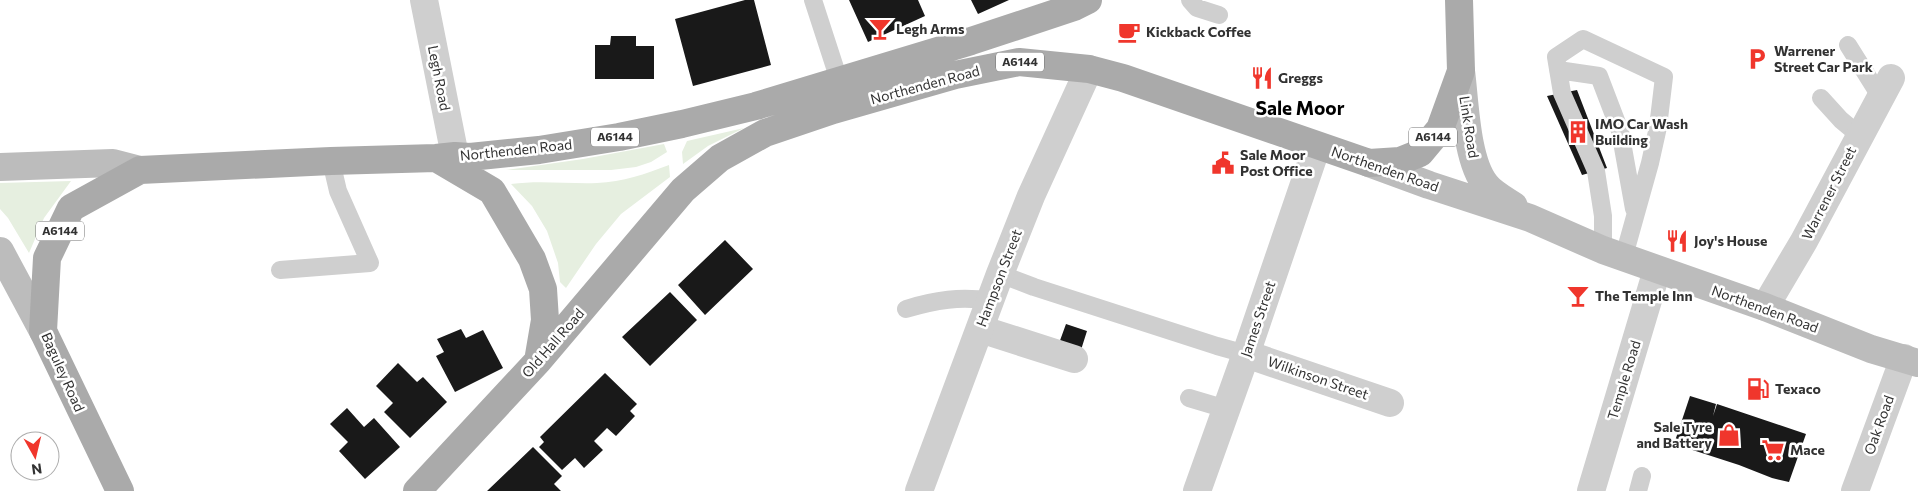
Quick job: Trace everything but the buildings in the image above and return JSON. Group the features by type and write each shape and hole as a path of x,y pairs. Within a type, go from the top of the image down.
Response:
{"main road":[{"name":"Link Road","path":"1459,0 1461,71 1470,141 1475,163 1486,185 1530,218"},
{"name":"Northenden Road","path":"0,167 113,163 140,170 470,157 540,150 682,124 756,106 971,41 1078,2"},
{"name":"Northenden Road","path":"683,190 720,158 765,133 833,110 955,75 1019,62 1089,69 1123,78 1317,146 1369,162 1429,185 1530,218 1657,270 1765,307 1871,349 1911,361"},
{"name":"Link Road","path":"1369,162 1400,161 1420,153 1440,129 1461,71"},
{"path":"445,157 492,191 532,259 543,289 545,320 538,361"},
{"name":"Baguley Road","path":"120,491 42,331 47,258 71,208 140,170"},
{"name":"Old Hall Road","path":"417,491 538,361 683,190"},
{"path":"0,251 42,331"}],"street":[{"name":"Legh Road","path":"424,0 445,157"},
{"name":"Hampson Street","path":"919,491 1031,196 1089,69"},
{"name":"Warrener Street","path":"1765,307 1804,241 1886,87"},
{"name":"James Street","path":"1198,491 1317,146"},
{"name":"Temple Road","path":"1591,491 1657,270"},
{"path":"980,328 1074,359"},
{"name":"Wilkinson Street","path":"1246,354 1390,403"},
{"name":"Oak Road","path":"1855,491 1911,361"}],"lane":[{"path":"813,0 839,80"},
{"path":"1190,0 1197,8 1219,16"},
{"path":"1583,39 1664,76 1658,127 1635,217 1613,253 1603,216 1596,171 1562,93 1556,57 1583,39"},
{"path":"1848,45 1886,87"},
{"path":"1558,70 1599,76 1620,131 1635,217"},
{"path":"1820,98 1841,120 1859,135"},
{"path":"280,270 370,263 338,192 331,161"},
{"path":"1000,274 1071,299 1246,354"},
{"path":"906,309 922,304 962,298 991,301"},
{"path":"1189,398 1226,409"}],"green space":[{"path":"744,128 708,146 683,164 682,152 687,141"},
{"path":"664,144 667,152 651,162 636,167 611,170 506,170 583,159"},
{"path":"669,165 670,177 621,214 596,244 566,288 560,282 558,263 547,231 532,206 511,184 616,181"},
{"path":"71,181 44,218 29,253 8,218 0,209 0,183"}],"place":[{"name":"Legh Arms","path":"880,29"},
{"name":"Kickback Coffee","path":"1129,32"},
{"name":"Warrener Street Car Park","path":"1757,59"},
{"name":"Greggs","path":"1262,78"},
{"name":"IMO Car Wash Building","path":"1578,132"},
{"name":"Sale Moor Post Office","path":"1223,163"},
{"name":"Joy's House","path":"1677,241"},
{"name":"The Temple Inn","path":"1578,296"},
{"name":"Texaco","path":"1758,389"},
{"name":"Sale Tyre and Battery","path":"1729,435"},
{"name":"Mace","path":"1773,450"}],"district":[{"name":"Sale Moor","path":"1300,108"}]}
